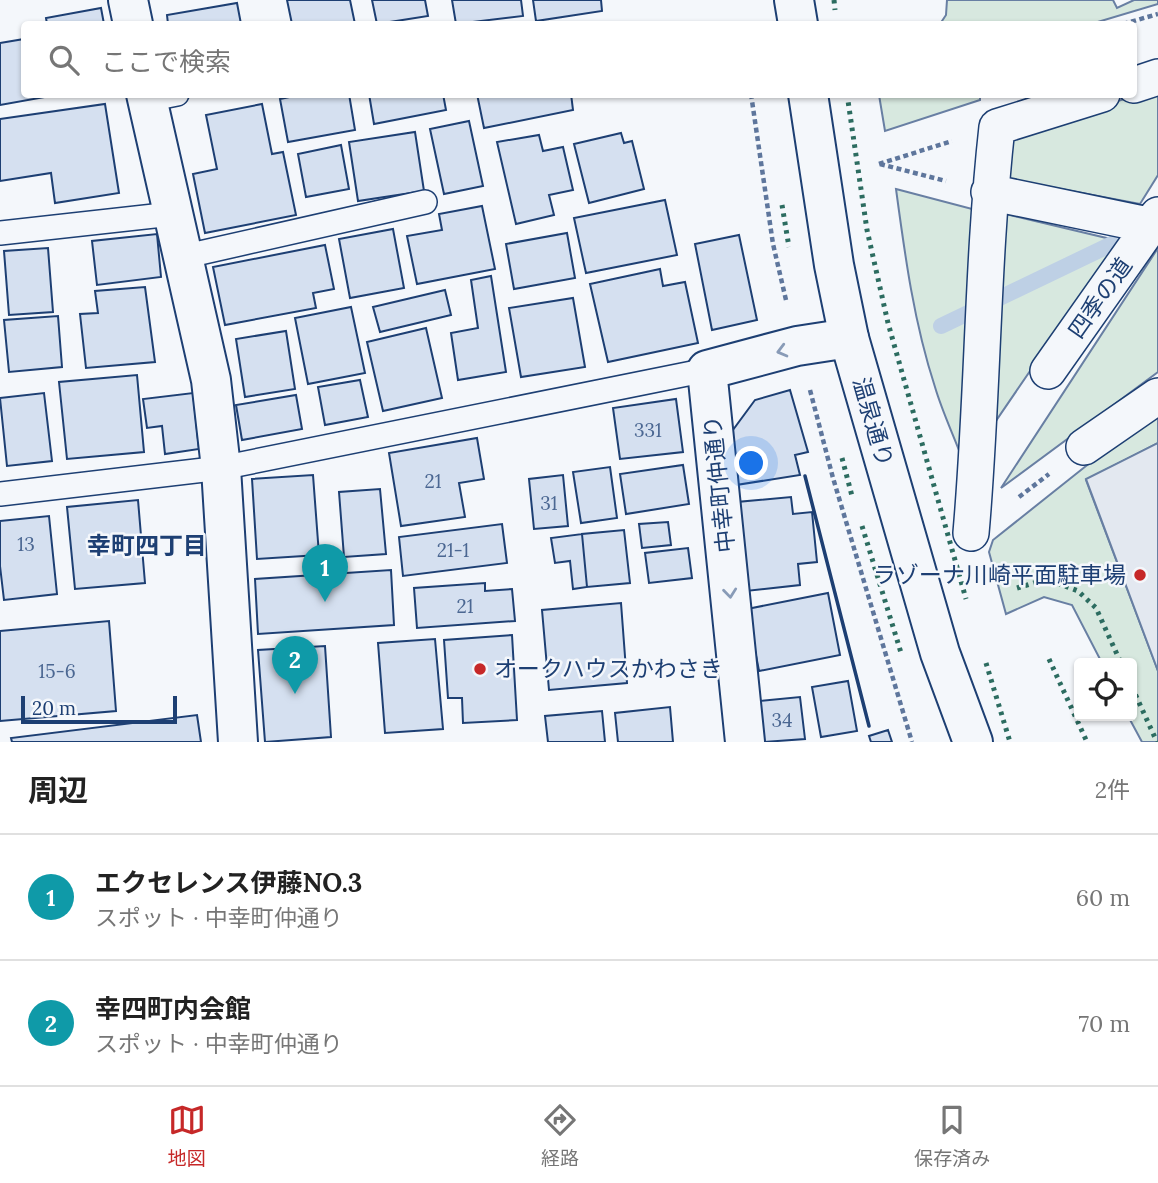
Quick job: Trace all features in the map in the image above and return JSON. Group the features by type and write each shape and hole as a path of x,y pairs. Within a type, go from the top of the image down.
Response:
{"street":[{"path":"128,0 132,21"},
{"path":"794,0 797,21"},
{"path":"1137,84 1158,77"},
{"path":"157,98 173,214 211,380 221,468 238,742"},
{"name":"温泉通り","path":"809,98 834,265 849,338 940,653 973,742"},
{"path":"971,533 989,192 997,127 1089,98"},
{"name":"四季の道","path":"989,192 1156,222 1048,371"},
{"path":"707,370 797,346 849,338"},
{"name":"中幸町仲通り","path":"707,370 746,742"},
{"path":"1084,447 1158,396"}],"lane":[{"path":"183,257 425,202"},
{"path":"0,233 173,214"},
{"path":"0,494 221,468 707,370"}],"path":[{"path":"1134,21 1158,14"},
{"path":"752,98 773,244 787,303"},
{"path":"925,176 879,164 997,127"},
{"path":"808,382 833,478 912,742"}],"shaded area":[{"path":"947,0 1113,0 1117,8 1134,0 1158,0 1158,4 1101,21 942,21 946,15"},
{"path":"1158,88 1158,175 1140,204 1003,178 1007,137 1127,98 1137,98 1137,95"},
{"path":"880,98 980,98 980,100 885,131"},
{"path":"896,189 976,210 962,458 938,396 921,338"},
{"path":"997,212 1119,241 989,431"},
{"path":"1158,248 1158,372 1001,488"},
{"path":"1158,415 1158,443 1086,480 1158,671 1158,742 1142,742 1131,721 1137,721 1137,658 1099,658 1072,605 1044,597 1006,614 989,552 993,540 1091,462"},
{"name":"ラゾーナ川崎平面駐車場","path":"1158,443 1158,671 1086,479"}],"building":[{"path":"287,0 350,0 354,21 291,21"},
{"path":"372,0 425,0 428,16 376,21"},
{"path":"452,0 521,0 523,16 456,21"},
{"path":"533,0 601,0 602,11 536,21"},
{"path":"237,3 240,21 168,21 167,15"},
{"path":"101,8 103,21 46,21 46,18"},
{"path":"21,40 21,98 39,98 0,105 0,43"},
{"path":"350,98 355,130 288,142 280,99"},
{"path":"370,98 444,98 446,110 374,124"},
{"path":"478,98 572,98 573,110 484,128"},
{"path":"105,104 119,193 55,203 51,173 0,181 0,119"},
{"path":"262,104 272,154 283,152 296,215 205,233 193,174 217,169 206,115"},
{"path":"469,121 483,186 444,194 430,129"},
{"path":"415,132 424,191 358,201 349,142"},
{"path":"621,133 624,143 632,141 644,189 589,203 574,144"},
{"path":"539,135 543,151 563,147 573,190 549,195 554,215 516,224 497,142"},
{"path":"341,145 349,189 306,197 298,154"},
{"path":"665,200 677,255 586,273 574,218"},
{"path":"482,206 495,269 417,284 407,236 442,230 439,214"},
{"path":"393,229 404,288 350,298 339,239"},
{"path":"567,233 575,278 514,289 506,244"},
{"path":"157,234 161,277 97,285 92,241"},
{"path":"739,235 757,320 712,330 695,244"},
{"path":"325,245 334,289 313,293 316,308 225,325 213,267"},
{"path":"48,248 53,312 9,315 4,251"},
{"path":"660,269 663,286 685,282 698,343 608,362 590,284"},
{"path":"491,276 506,372 458,380 451,333 478,328 471,280"},
{"path":"145,287 155,362 86,368 80,314 98,313 95,291"},
{"path":"445,290 451,315 380,332 373,307"},
{"path":"573,298 585,367 521,377 509,308"},
{"path":"351,307 365,373 308,384 295,318"},
{"path":"58,316 62,367 9,372 4,320"},
{"path":"426,328 442,398 383,411 367,342"},
{"path":"286,331 295,389 245,397 236,339"},
{"path":"137,375 144,452 67,459 59,382"},
{"path":"360,380 368,417 325,425 318,387"},
{"path":"790,390 808,452 795,455 800,475 736,485 730,434 755,400"},
{"path":"44,393 52,461 7,466 0,398"},
{"path":"193,393 199,449 165,454 162,426 147,428 143,399"},
{"path":"296,395 302,429 242,440 236,405"},
{"path":"676,399 683,452 620,459 613,408"},
{"path":"477,438 484,479 459,483 465,517 401,526 389,453"},
{"path":"683,465 689,504 626,514 620,474"},
{"path":"610,467 617,518 581,523 573,472"},
{"path":"313,475 319,555 257,559 252,479"},
{"path":"563,475 568,526 534,529 529,479"},
{"path":"380,489 386,554 344,557 339,492"},
{"path":"791,497 793,514 812,512 817,562 798,564 800,585 746,591 737,502"},
{"path":"138,500 145,583 75,589 67,507"},
{"path":"49,516 57,594 4,600 0,566 0,521"},
{"path":"668,522 671,545 642,548 639,524"},
{"path":"502,524 507,563 403,576 399,537"},
{"path":"624,530 630,583 587,587 582,534"},
{"path":"582,534 587,587 573,589 570,561 555,563 551,538"},
{"path":"688,548 692,578 649,583 645,553"},
{"path":"391,570 394,625 258,634 255,579"},
{"path":"485,583 485,591 512,589 515,621 417,628 414,588"},
{"path":"828,593 840,655 759,671 747,609"},
{"path":"621,603 627,683 549,690 542,610"},
{"path":"109,621 116,711 0,721 0,631"},
{"name":"オークハウスかわさき","path":"512,635 517,720 463,723 462,698 448,698 444,640"},
{"path":"435,639 443,729 385,733 378,643"},
{"path":"325,646 331,737 265,742 258,650"},
{"path":"848,681 857,731 821,737 812,687"},
{"path":"800,697 805,739 764,742 760,701"},
{"path":"670,707 673,742 618,742 615,713"},
{"path":"602,711 605,742 548,742 545,716"},
{"path":"197,715 201,742 12,742 11,738"},
{"path":"888,730 892,742 871,742 869,736"}],"waterway":[{"path":"941,326 1137,232"}],"hedge":[{"path":"834,0 835,10"},
{"path":"848,98 867,230 888,323 966,599"},
{"path":"782,205 789,247"},
{"path":"842,458 852,496"},
{"path":"862,526 902,656"},
{"path":"1017,588 1047,579 1078,591 1096,608 1119,658"},
{"path":"1049,659 1087,742"},
{"path":"986,663 1010,742"},
{"path":"1137,698 1157,742"}],"wall":[{"path":"805,476 869,726"}],"place":[{"name":"ラゾーナ川崎平面駐車場","path":"1140,575"},
{"name":"エクセレンス伊藤NO.3","path":"325,602"},
{"name":"オークハウスかわさき","path":"480,669"},
{"name":"幸四町内会館","path":"295,694"}],"district":[{"name":"幸町四丁目","path":"147,546"}]}
